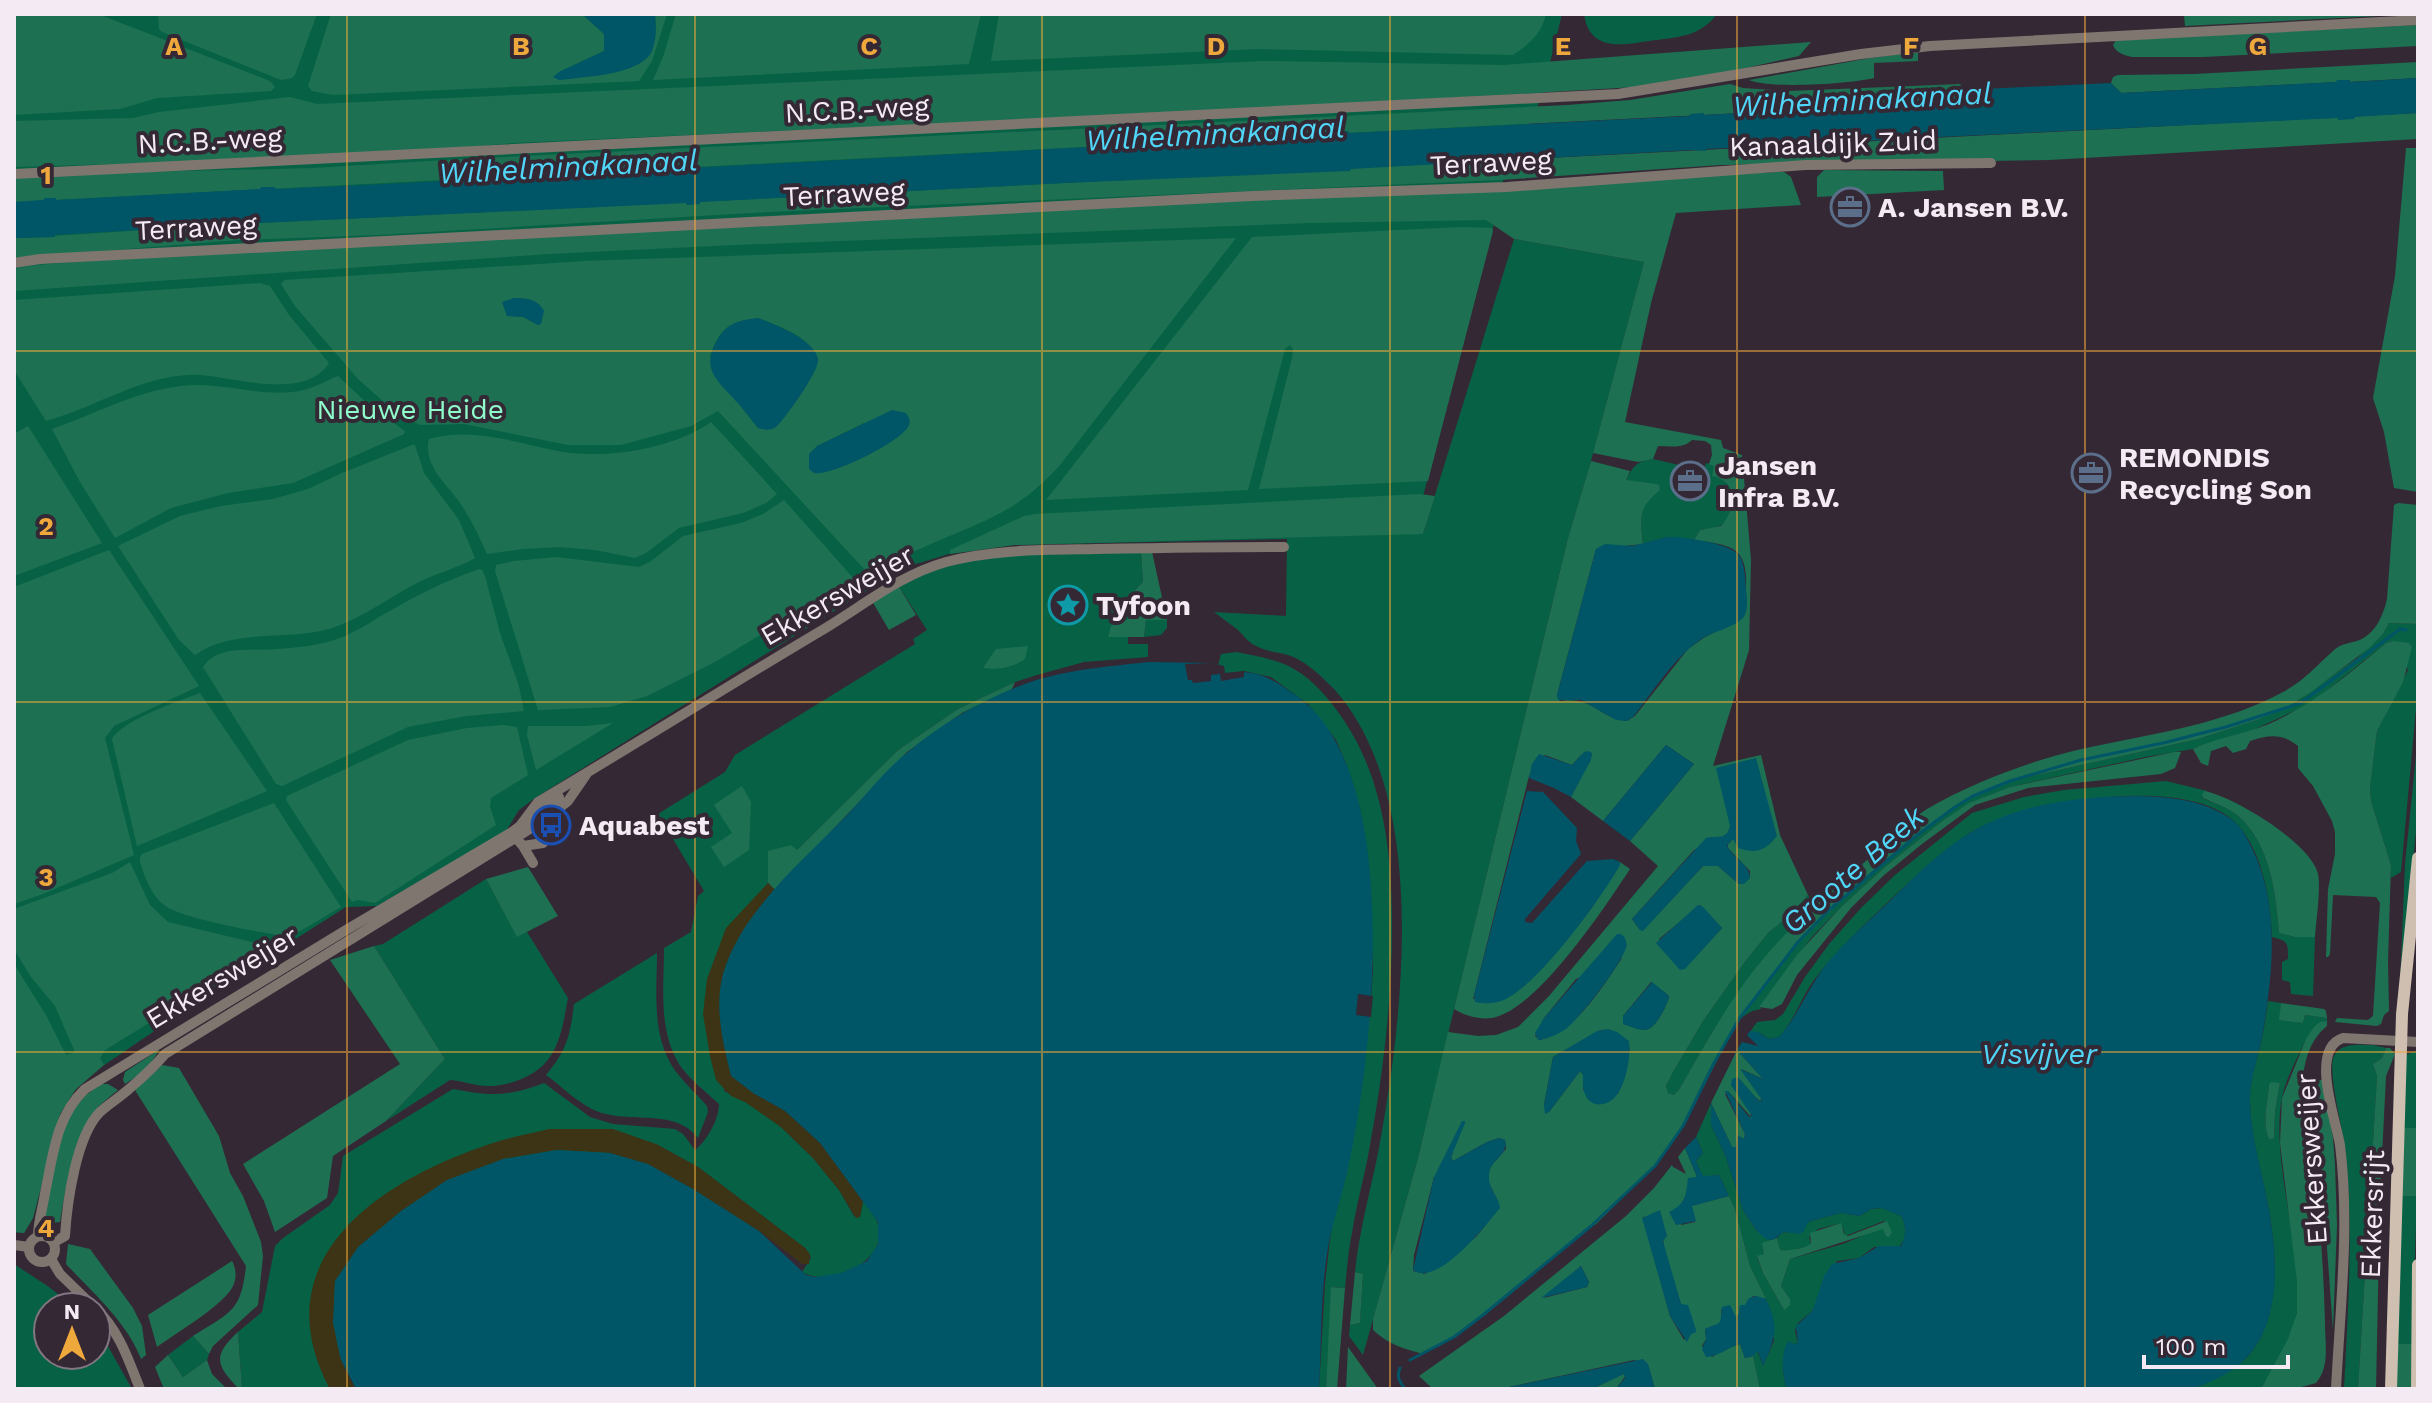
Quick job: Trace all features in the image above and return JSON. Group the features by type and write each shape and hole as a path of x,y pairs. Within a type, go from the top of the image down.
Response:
{"main road":[{"name":"Ekkersrijt","path":"2391,1389 2401,1041 2418,858"},
{"name":"Ekkersrijt","path":"2417,1389 2418,1265"}],"street":[{"name":"N.C.B.-weg","path":"14,174 1541,99 1618,94 1861,54 1930,46 2418,20"},
{"name":"Kanaaldijk Zuid","path":"1676,175 1805,165 1991,163"},
{"name":"Terraweg","path":"14,263 40,259 1252,196 1507,187 1676,175"},
{"name":"Ekkersweijer","path":"38,1236 61,1124 74,1099 85,1089 524,822 538,802 865,605 897,582 917,572 971,556 1001,552 1284,547"},
{"name":"Ekkersweijer","path":"54,1242 65,1236 69,1194 92,1123 165,1054 519,842 568,801 587,773"},
{"path":"524,822 541,822"},
{"name":"Ekkersweijer","path":"519,842 543,843 548,836 541,822"},
{"path":"519,842 533,863"},
{"name":"Ekkersweijer","path":"2336,1389 2343,1225 2340,1150 2327,1083 2328,1052 2338,1040 2401,1041"},
{"path":"2401,1041 2418,1042"},
{"path":"38,1236 46,1236 54,1242 56,1250 51,1259 42,1263 30,1255 31,1241 38,1236"},
{"path":"14,1245 29,1247"},
{"path":"51,1259 60,1274 78,1291"},
{"path":"112,1330 140,1389"}],"green space":[{"name":"Nieuwe Heide","path":"14,14 1562,14 1541,99 1505,172 1414,531 1423,534 1514,239 1644,262 1568,538 1418,1158 1363,1355 1349,1336 1350,1325 1360,1323 1363,1274 1355,1272 1378,1153 1395,1040 1401,977 1402,912 1397,848 1385,788 1365,735 1334,689 1297,659 1253,645 1214,612 1286,616 1287,539 1014,545 949,554 903,568 535,798 519,810 506,831 377,906 346,907 91,1074 75,1090 60,1114 33,1218 24,1233 14,1232"},
{"path":"14,14 98,14 270,81 275,87 271,91 157,98 120,109 14,115"},
{"path":"158,14 317,14 295,75 281,80 162,32"},
{"path":"331,14 582,14 604,34 604,51 559,72 559,80 630,68 656,33 655,14 667,14 652,61 639,81 333,95 312,91 308,86"},
{"path":"676,14 981,14 969,64 653,80"},
{"path":"999,14 1546,14 1534,38 1513,55 1258,49 991,61"},
{"path":"1584,14 1717,14 1703,28 1686,35 1618,44 1593,35"},
{"path":"2418,14 2185,26 2184,15"},
{"path":"2418,25 2418,46 2203,57 2132,57 2118,52 2113,45 2116,40"},
{"path":"1811,42 1799,56 1653,86 1237,110 512,143 185,162 14,167 14,121 133,118 159,112 290,97 317,104 1264,61 1504,65"},
{"path":"1918,52 1918,61 1874,63 1874,78 1863,80 1791,85 1749,80 1870,58"},
{"path":"2418,62 2418,78 2121,93 2111,83 2113,77 2118,75"},
{"path":"1730,84 1743,88 1789,91 1960,84 1974,101 1943,102 1946,100 1346,133 1348,131 1336,131 1338,134 54,200 56,198 45,198 47,200 14,202 14,178 314,168 1567,105 1630,100"},
{"path":"2418,113 2418,139 2049,160 1721,165 1500,180 769,212 239,240 14,258 14,238 240,224 689,202 687,204 699,204 697,202"},
{"path":"2406,148 2418,148 2418,492 2394,488 2384,432 2373,398 2395,276"},
{"path":"1824,170 1943,171 1944,190 1817,197 1817,177"},
{"path":"1784,172 1791,177 1801,205 1676,213 1651,303 1625,422 1721,440 1723,448 1742,455 1751,560 1749,650 1713,766 1761,755 1780,835 1808,895 1769,932 1703,1021 1666,1086 1668,1093 1674,1095 1737,994 1770,950 1824,897 1927,809 1986,780 2028,764 2213,720 2260,703 2297,683 2337,648 2369,634 2380,618 2387,599 2394,505 2398,503 2418,505 2418,624 2389,623 2369,648 2311,692 2257,720 2198,739 2010,781 1973,796 1943,815 1859,883 1798,942 1736,1024 1683,1126 1655,1166 1595,1225 1510,1294 1468,1327 1423,1354 1384,1339 1373,1330 1373,1319 1418,1158 1448,1032 1496,1035 1518,1027 1549,996 1658,866 1630,841 1694,764 1666,745 1603,821 1571,797 1592,755 1581,755 1572,765 1545,755 1529,776 1473,999 1525,985 1590,910 1620,862 1630,869 1570,953 1532,994 1513,1009 1491,1018 1474,1017 1454,1009 1568,538 1591,461 1630,471 1626,480 1656,484 1660,490 1642,514 1643,544 1596,549 1557,695 1560,701 1588,704 1609,716 1627,721 1635,716 1688,649 1741,619 1743,612 1746,575 1742,558 1728,547 1694,540 1700,530 1721,526 1732,504 1731,490 1727,484 1712,476 1714,466 1709,464 1711,445 1692,440 1680,446 1658,446 1653,459 1638,462 1593,453 1644,262 1514,239 1486,220 1309,223 549,254 14,291 14,269 174,255","holes":["1730,826 1733,839 1728,848 1750,871 1750,878 1739,884 1718,866 1703,866 1640,930 1632,919 1694,850 1728,833","1700,905 1722,928 1685,968 1659,939","1622,958 1577,1018 1540,1040 1535,1036 1544,1018 1576,979","1651,982 1669,996 1661,1015 1648,1029 1623,1024 1623,1016","1601,1030 1630,1049 1618,1094 1583,1090 1580,1071 1549,1112 1544,1105 1553,1057","1499,1138 1505,1140 1506,1149 1490,1167 1488,1181 1494,1193 1485,1226 1476,1237 1425,1274 1413,1271 1414,1255 1434,1177 1454,1152 1451,1157 1453,1161 1487,1142"]},
{"path":"1492,228 1493,231 1428,481 1259,489 1292,358 1290,345 1285,349 1248,490 1046,500 1252,237"},
{"path":"1236,238 1060,465 1032,492 990,518 865,570 718,411 691,426 621,445 568,445 464,424 420,425 394,411 358,379 295,306 281,284 285,280 585,261","holes":["529,299 540,305 538,325 523,317 507,316","758,318 795,334 807,343 814,356 816,369 786,414 772,429 758,428 738,403 710,357 726,328","864,423 902,433 859,459 817,446"]},
{"path":"260,283 270,286 289,315 329,363 318,375 287,384 200,375 160,379 46,421 14,370 14,300"},
{"path":"338,376 369,405 405,431 404,434 293,483 228,493 171,508 115,538 52,429 164,389 195,385 292,392"},
{"path":"711,422 777,494 766,503 743,513 679,528 635,558 559,547 487,554 467,514 434,468 428,449 429,439 463,434 563,452 620,453 678,439"},
{"path":"28,426 102,543 14,576 14,434"},
{"path":"415,445 424,473 459,520 475,558 419,582 332,628 227,641 195,655 179,640 118,546 180,516 221,506 273,499 308,489"},
{"path":"1653,459 1679,465 1681,471 1702,475 1706,463 1715,465 1713,476 1726,483 1732,495 1729,517 1716,527 1700,530 1694,540 1667,537 1643,544 1642,514 1647,502 1659,490 1626,480 1636,465"},
{"path":"1420,494 1435,496 1423,534 1014,545 950,554 950,550 1024,516 1035,514"},
{"path":"784,500 854,579 715,662 647,696 610,707 538,710 495,571 496,565 556,557 639,567 683,536 741,523 763,514"},
{"path":"109,550 199,686 114,726 105,738 134,855 14,904 14,587"},
{"path":"1141,552 1143,582 1135,590 1134,617 1129,619 1128,644 1148,644 1148,657 1084,662 1015,682 958,709 898,750 797,850 762,890 724,1091 745,1101 781,1127 813,1158 839,1190 854,1216 860,1217 863,1201 879,1228 878,1241 864,1262 839,1275 825,1277 802,1272 811,1258 805,1248 698,1167 656,1144 323,1375 330,1389 242,1389 238,1332 262,1312 275,1246 330,1205 338,1193 343,1156 453,1089 499,1094 544,1083 590,1117 613,1124 675,1129 695,1150 704,1141 715,1123 719,1104 693,1080 672,1051 665,1022 663,993 664,948 691,932 698,896 704,891 658,814 725,772 735,755 915,644 913,639 927,630 898,585 944,566 992,557"},
{"path":"1141,552 1152,552 1167,620 1146,620 1144,637 1108,637 1111,626 1134,617 1135,590 1143,582"},
{"path":"480,569 485,576 524,711 466,716 408,727 282,786 276,784 203,667 210,659 237,650 297,647 338,639 432,589"},
{"path":"898,585 916,615 889,630 872,601"},
{"path":"1146,620 1167,620 1167,628 1161,635 1144,637"},
{"path":"2389,623 2418,624 2418,687 2401,872 2391,878 2391,865 2371,801 2370,788 2377,731 2408,670 2393,641 2386,643 2303,707 2255,729 2193,749 2010,787 1970,803 1885,867 1841,907 1812,937 1761,1009 1739,1019 1810,928 1859,883 1973,796 2010,781 2198,739 2257,720 2299,700 2357,658 2383,634"},
{"path":"2386,643 2409,643 2412,647 2403,682 2377,731 2370,788 2371,801 2391,865 2389,1011 2377,1026 2335,1022 2337,1018 2368,1020 2373,1016 2380,903 2376,897 2333,895 2330,954 2326,957 2328,889 2335,854 2335,832 2313,786 2298,768 2298,746 2281,737 2263,737 2250,741 2246,749 2233,753 2226,746 2211,751 2208,766 2201,763 2193,749 2285,716 2316,698"},
{"path":"1028,646 1025,659 1015,664 983,668 996,649"},
{"path":"1236,652 1284,664 1311,681 1332,704 1368,766 1386,839 1392,914 1386,1035 1345,1288 1332,1287 1326,1389 1319,1389 1330,1239 1370,1014 1373,969 1367,850 1360,809 1336,740 1308,704 1271,677 1244,671 1225,674 1218,666 1221,654"},
{"path":"1015,682 1012,689 962,713 907,752 775,890 768,883 768,851 791,845 797,850 898,750 958,709"},
{"path":"200,693 267,791 137,846 112,739 139,718"},
{"path":"613,723 536,770 527,735 528,726"},
{"path":"517,727 528,775 491,798 490,807 496,825 375,903 352,902 286,800 287,796 408,740 467,728"},
{"path":"2418,736 2418,810 2399,1009 2405,864"},
{"path":"2181,752 2175,768 2161,774 2028,788 1975,805 1883,876 1851,908 1797,975 1782,1004 1772,1009 1759,1007 1797,955 1841,907 1885,867 1969,803 2010,787"},
{"path":"2166,781 2207,791 2202,798 2233,812 2248,826 2269,870 2279,933 2315,937 2313,996 2291,994 2290,982 2282,980 2282,962 2288,959 2287,946 2284,941 2272,937 2270,908 2259,861 2236,823 2213,808 2181,799 2104,797 2025,811 1968,834 1917,875 1841,949 1814,980 1779,1037 1769,1039 1758,1032 1750,1032 1757,1022 1775,1020 1783,1014 1829,944 1861,908 1895,875 1972,813 2024,797 2064,790"},
{"path":"742,786 751,802 749,850 724,867 711,847 732,833 714,805"},
{"path":"2205,791 2234,802 2270,823 2312,862 2319,880 2315,937 2279,933 2273,885 2257,840 2237,815 2203,798"},
{"path":"274,803 341,907 290,937 188,915 164,905 155,896 140,862 142,854"},
{"path":"130,862 150,905 168,922 273,947 105,1050 100,1058 104,1065 75,1090 60,1114 33,1218 24,1233 14,1232 14,964 46,1015 66,1055 75,1052 55,1006 31,977 14,949 14,909 112,873"},
{"path":"528,867 558,916 517,937 486,879"},
{"path":"486,879 517,936 527,932 568,998 556,1047 542,1066 519,1080 488,1086 450,1080 386,1121 445,1059 374,946 383,944"},
{"path":"1808,895 1816,904 1758,965 1713,1031 1680,1088 1674,1095 1668,1093 1666,1086 1703,1021 1769,932"},
{"path":"374,946 445,1059 386,1121 333,1156 327,1198 275,1232 264,1201 243,1164 400,1064 330,960"},
{"path":"657,953 657,1012 662,1042 674,1069 707,1106 708,1112 698,1138 676,1122 605,1114 592,1109 546,1075 566,1042 574,1004"},
{"path":"2268,1001 2281,1003 2280,1020 2303,1023 2305,1015 2327,1018 2310,1033 2295,1063 2283,1092 2280,1115 2281,1154 2298,1281 2297,1312 2288,1342 2261,1389 2192,1389 2230,1370 2249,1355 2268,1321 2272,1301 2273,1239 2250,1104","holes":["2280,1083 2274,1138 2270,1140 2265,1121 2269,1085"]},
{"path":"2281,1003 2324,1009 2327,1018 2305,1015 2303,1023 2279,1020"},
{"path":"2327,1021 2327,1026 2313,1042 2302,1085 2321,1248 2325,1363 2316,1383 2294,1389 2261,1389 2288,1339 2297,1313 2297,1281 2280,1143 2282,1098 2306,1039 2314,1027"},
{"path":"2373,1045 2386,1048 2382,1058 2373,1064 2377,1076 2358,1389 2344,1389 2349,1268 2348,1178 2332,1063 2341,1048"},
{"path":"2386,1048 2395,1054 2386,1076 2376,1389 2358,1389 2377,1076 2373,1064 2382,1058"},
{"path":"160,1049 146,1070 125,1084 125,1072"},
{"path":"1737,1050 1763,1079 1741,1069 1762,1097 1760,1101 1731,1085 1750,1110 1751,1117 1728,1091 1725,1094 1745,1134 1744,1139 1738,1136 1736,1148 1732,1147 1711,1103"},
{"path":"2418,1052 2418,1128 2404,1128 2406,1055"},
{"path":"162,1065 179,1068 219,1136 230,1173 243,1196 261,1242 263,1256 258,1305 213,1346 209,1354 193,1336 232,1310 241,1293 246,1266 135,1090"},
{"path":"2311,1080 2323,1080 2333,1138 2337,1225 2333,1330 2323,1193 2311,1116"},
{"path":"2271,1082 2280,1083 2274,1138 2270,1140 2265,1121"},
{"path":"101,1084 118,1090 98,1107 83,1132 72,1162 60,1222 43,1224 65,1127 76,1106"},
{"path":"1711,1103 1711,1125 1726,1157 1743,1210 1757,1231 1771,1240 1763,1249 1765,1254 1757,1257 1784,1310 1790,1299 1781,1286 1790,1259 1843,1244 1889,1224 1884,1221 1845,1236 1843,1228 1837,1224 1818,1229 1809,1237 1811,1245 1791,1251 1780,1250 1777,1238 1782,1233 1799,1233 1808,1222 1840,1213 1860,1216 1871,1209 1882,1208 1901,1216 1904,1224 1905,1236 1899,1247 1874,1247 1859,1258 1837,1261 1813,1310 1798,1323 1795,1331 1798,1343 1794,1344 1783,1370 1786,1389 1760,1389 1753,1356 1757,1350 1763,1366 1774,1341 1770,1308 1750,1266 1735,1209 1719,1175 1703,1177 1696,1161 1703,1153 1696,1137"},
{"path":"2404,1128 2418,1128 2417,1196 2401,1196"},
{"path":"1685,1148 1697,1177 1678,1208 1681,1225 1695,1222 1691,1206 1729,1196 1750,1266 1766,1299 1753,1296 1740,1306 1736,1317 1721,1309 1722,1321 1705,1329 1706,1339 1702,1346 1712,1357 1740,1344 1745,1358 1753,1356 1760,1389 1655,1389 1648,1365 1634,1360 1500,1389 1433,1389 1419,1376 1504,1316 1626,1216 1672,1165 1686,1174 1678,1157","holes":["1643,1216 1663,1239 1665,1254 1692,1333 1684,1340 1670,1316","1581,1266 1589,1282 1587,1287 1544,1298"]},
{"path":"2401,1196 2417,1196 2412,1344 2397,1344"},
{"path":"1887,1221 1892,1232 1889,1237 1883,1229 1790,1259 1781,1286 1790,1299 1790,1305 1784,1310 1757,1256 1764,1254 1762,1243 1777,1238 1780,1250 1796,1249 1811,1244 1810,1233 1841,1223 1844,1234 1848,1236"},
{"path":"68,1244 90,1249 133,1308 142,1326 146,1355 141,1359 127,1332 112,1313 112,1291 91,1291 66,1264"},
{"path":"232,1261 235,1280 228,1294 157,1347 148,1315"},
{"path":"14,1264 54,1291 32,1291 32,1371 112,1371 112,1353 132,1389 19,1389 14,1384"},
{"path":"1355,1272 1363,1274 1360,1323 1350,1325"},
{"path":"1331,1287 1345,1288 1337,1389 1326,1389"},
{"path":"238,1332 242,1389 225,1373 220,1360 224,1348"},
{"path":"193,1336 209,1354 207,1360 183,1377 168,1355"},
{"path":"2397,1344 2412,1344 2411,1389 2395,1389"},
{"path":"1348,1347 1378,1389 1346,1389"},
{"path":"168,1355 183,1377 207,1360 212,1374 227,1389 164,1389 155,1367"},
{"path":"1626,1375 1616,1389 1592,1389"}],"sand":[{"path":"768,883 775,890 747,924 735,946 753,1093 785,1111 820,1143 863,1201 860,1217 856,1218 839,1190 813,1158 781,1127 731,1096 716,1080 703,1014 707,979 726,928"},
{"path":"549,1129 613,1129 656,1144 698,1167 805,1248 810,1254 809,1264 802,1264 759,1231 610,1153 557,1150 503,1159 335,1281 336,1337 348,1376 356,1389 330,1389 312,1343 310,1301 321,1264 343,1231 373,1203 409,1179 490,1144"}],"water":[{"path":"582,14 655,14 655,39 651,53 635,66 623,70 559,80 553,77 604,51 604,34"},
{"path":"2418,78 2418,113 2354,119 1919,138 1919,141 1904,139 1706,149 1350,171 240,224 14,238 14,202 45,198 56,200 261,187 385,184 1348,131 1974,101 1983,89 2111,83 2121,93"},
{"path":"514,298 538,304 544,311 541,324 523,317 507,316 502,302"},
{"path":"758,318 802,339 810,345 818,359 814,373 794,405 770,430 758,428 717,380 711,366 713,348 723,332 736,323"},
{"path":"892,410 906,413 910,421 904,432 895,439 841,467 818,473 809,469 809,454 817,446"},
{"path":"1667,537 1715,544 1738,554 1745,575 1747,605 1742,619 1693,645 1674,663 1627,721 1616,720 1581,700 1558,700 1596,549 1605,544 1632,546"},
{"name":"Aquabest","path":"1148,662 1212,663 1224,666 1225,673 1247,672 1279,684 1297,696 1332,734 1354,787 1368,851 1373,921 1371,992 1357,1123 1327,1256 1319,1389 356,1389 341,1360 333,1323 335,1281 358,1247 401,1211 447,1180 503,1159 557,1150 610,1153 648,1164 693,1189 759,1231 806,1275 815,1277 841,1273 867,1261 878,1244 878,1222 820,1143 785,1111 731,1076 719,1000 723,974 732,951 744,929 776,887 892,766 933,733 988,700 1033,681 1081,670"},
{"path":"1666,745 1694,764 1630,841 1603,821"},
{"path":"1588,751 1592,753 1591,760 1571,797 1529,778 1532,764 1539,754 1572,765"},
{"path":"1756,758 1777,836 1764,848 1755,851 1738,848 1733,839 1727,845 1747,869 1750,878 1739,884 1718,866 1703,866 1643,931 1640,930 1632,919 1706,838 1724,836 1728,831 1730,826 1716,768"},
{"path":"1527,791 1543,792 1577,828 1576,841 1581,854 1525,922 1532,923 1587,861 1613,859 1620,865 1585,918 1535,976 1506,999 1490,1003 1475,1002 1474,995"},
{"name":"Visvijver","path":"2139,796 2198,804 2235,822 2252,848 2267,893 2271,962 2250,1103 2275,1263 2272,1303 2259,1340 2236,1367 2215,1380 2191,1389 1786,1389 1783,1365 1785,1347 1788,1341 1798,1343 1796,1326 1813,1310 1824,1276 1832,1264 1859,1258 1879,1246 1901,1246 1905,1227 1901,1216 1881,1208 1871,1209 1860,1216 1840,1213 1808,1222 1800,1234 1784,1232 1773,1240 1766,1239 1757,1231 1743,1210 1726,1157 1711,1125 1711,1103 1732,1147 1736,1147 1737,1135 1744,1139 1745,1134 1725,1091 1749,1117 1752,1116 1731,1085 1732,1079 1738,1077 1759,1101 1762,1100 1740,1069 1763,1079 1737,1050 1742,1042 1758,1046 1747,1035 1750,1031 1769,1039 1779,1037 1825,966 1840,949 1927,865 1968,834 2008,815 2051,803"},
{"path":"1698,905 1722,928 1685,969 1680,970 1656,943"},
{"path":"1617,934 1625,938 1627,945 1601,989 1567,1028 1538,1040 1535,1033 1544,1018"},
{"path":"1652,982 1669,996 1658,1020 1645,1030 1623,1024 1623,1016"},
{"path":"1608,1029 1629,1041 1627,1070 1616,1096 1604,1104 1591,1102 1584,1092 1580,1071 1545,1114 1553,1057 1597,1031"},
{"path":"1462,1121 1465,1123 1451,1157 1453,1161 1487,1142 1499,1138 1505,1140 1504,1150 1492,1165 1489,1176 1500,1208 1447,1263 1423,1273 1413,1270 1434,1177"},
{"path":"1696,1137 1703,1153 1696,1161 1703,1176 1719,1175 1729,1196 1692,1206 1696,1221 1676,1225 1669,1212 1679,1206 1684,1198 1688,1178 1697,1177 1685,1148"},
{"path":"1660,1210 1667,1236 1663,1241 1681,1304 1688,1305 1696,1330 1687,1342 1670,1316 1642,1218"},
{"path":"1581,1266 1589,1282 1587,1287 1541,1298"},
{"path":"1757,1296 1766,1299 1774,1325 1773,1340 1763,1366 1758,1351 1745,1358 1740,1344 1706,1357 1702,1349 1706,1339 1705,1329 1719,1322 1722,1307 1730,1305 1736,1317 1740,1305"},
{"path":"1643,1359 1648,1364 1655,1389 1616,1389 1625,1378 1624,1374 1592,1389 1500,1389"}],"pier":[{"path":"1185,664 1224,666 1225,673 1244,671 1244,677 1221,681 1220,674 1211,675 1211,681 1193,683 1188,680"},
{"path":"1358,994 1373,996 1371,1017 1356,1015"}],"waterway":[{"name":"Groote Beek","path":"1410,1360 1454,1337 1483,1315 1591,1226 1655,1166 1683,1126 1739,1019 1798,942 1829,910 1955,807 2010,781 2081,760 2226,727 2301,703 2400,629 2406,630"},
{"name":"Groote Beek","path":"1400,1368 1400,1382 1405,1389"}],"place":[{"name":"A. Jansen B.V.","path":"1850,207"},
{"name":"REMONDIS Recycling Son","path":"2091,473"},
{"name":"Jansen Infra B.V.","path":"1690,481"},
{"name":"Tyfoon","path":"1068,605"},
{"name":"Aquabest","path":"551,825"}],"water label":[{"name":"Wilhelminakanaal","path":"1862,100"},
{"name":"Wilhelminakanaal","path":"1215,134"},
{"name":"Wilhelminakanaal","path":"568,167"}]}
